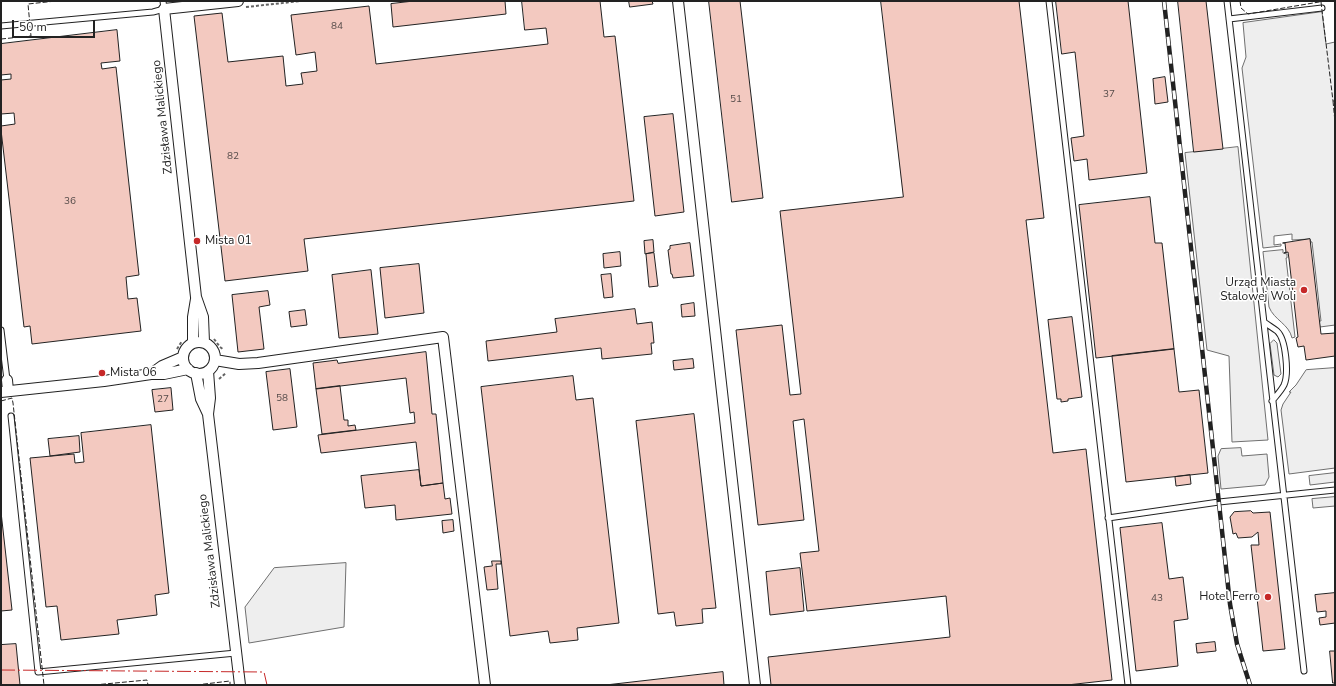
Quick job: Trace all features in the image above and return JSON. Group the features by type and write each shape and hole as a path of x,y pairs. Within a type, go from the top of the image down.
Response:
{"street":[{"path":"164,5 238,1"},
{"path":"678,1 756,685"},
{"name":"Zdzisława Malickiego","path":"164,5 196,297 203,317 204,342"},
{"name":"Zdzisława Malickiego","path":"193,343 193,317 196,297"},
{"path":"215,360 239,364 258,363 443,337 485,685"},
{"path":"7,380 5,392 151,374 192,371 205,373 212,368 215,355 212,347 204,342 193,343 186,348 183,357 184,361 192,371"},
{"path":"151,374 162,366 183,357"},
{"name":"Zdzisława Malickiego","path":"192,371 201,399 208,414"},
{"name":"Zdzisława Malickiego","path":"208,371 210,398 208,414 240,685"}],"lane":[{"path":"1048,1 1128,685"},
{"path":"1227,1 1304,671"},
{"path":"1,26 153,12 164,5"},
{"path":"1229,19 1322,8"},
{"path":"1264,322 1277,331 1283,339 1286,361 1284,386 1272,401"},
{"path":"1,330 7,380"},
{"path":"11,416 38,672 236,653"},
{"path":"1108,518 1283,495 1335,490"}],"shaded area":[{"path":"1322,12 1326,44 1335,42 1335,325 1320,327 1319,321 1321,321 1312,242 1310,239 1292,240 1292,234 1274,236 1274,245 1281,244 1281,246 1263,248 1242,68 1246,57 1243,23"},
{"path":"1238,147 1268,440 1232,442 1229,356 1207,350 1185,153"},
{"path":"1283,250 1283,253 1287,254 1286,258 1295,337 1292,338 1288,329 1274,315 1269,307 1263,252"},
{"path":"1274,340 1277,343 1281,374 1278,377 1274,375 1270,344"},
{"path":"1335,368 1335,468 1289,474 1281,410 1283,404 1291,392 1289,392 1296,385 1306,370"},
{"path":"1241,448 1242,456 1267,454 1269,477 1265,485 1221,489 1218,456 1221,449"},
{"path":"1335,473 1335,482 1310,485 1309,476"},
{"path":"1335,497 1335,506 1313,508 1312,499"},
{"path":"346,563 344,627 249,643 245,607 274,568"}],"building":[{"path":"414,1 505,1 506,14 393,27 391,4"},
{"path":"522,1 600,1 604,37 615,36 634,201 304,239 308,271 225,281 194,16 222,13 228,62 283,56 286,86 303,84 301,73 317,71 315,52 296,55 291,15 369,6 376,64 548,44 546,28 525,30"},
{"path":"629,1 652,1 653,4 630,7"},
{"path":"709,1 740,1 763,198 732,202"},
{"path":"881,1 1019,1 1044,218 1026,220 1053,453 1086,449 1112,680 1067,685 771,685 768,657 950,637 946,596 807,611 800,553 819,551 804,419 793,421 804,520 758,525 736,330 782,325 790,395 801,394 780,211 903,197"},
{"path":"1056,1 1128,1 1147,173 1089,180 1087,159 1074,161 1071,138 1084,136 1075,52 1062,54"},
{"path":"1178,1 1206,1 1223,149 1194,152"},
{"path":"117,30 120,61 101,63 102,69 116,67 139,275 126,277 128,299 137,298 141,331 32,344 30,326 24,327 1,130 1,126 15,124 14,113 1,114 1,80 11,79 11,74 1,75 1,44"},
{"path":"1165,77 1168,102 1155,104 1153,79"},
{"path":"673,114 684,212 655,216 644,117"},
{"path":"1150,197 1155,243 1162,243 1174,349 1096,358 1079,205"},
{"name":"Urząd Miasta Stalowej Woli","path":"1310,239 1321,334 1335,333 1335,356 1306,360 1304,346 1298,347 1296,338 1298,337 1289,259 1288,252 1284,253 1286,252 1285,243 1283,243"},
{"path":"653,240 654,252 645,254 644,241"},
{"path":"690,243 694,276 673,278 671,274 668,250 670,249 670,246"},
{"path":"620,252 621,266 604,268 603,254"},
{"path":"654,253 658,286 649,287 646,254"},
{"path":"419,264 424,313 385,318 380,268"},
{"path":"371,270 378,334 339,338 332,275"},
{"path":"611,274 613,297 604,298 601,275"},
{"path":"268,291 270,305 259,307 264,349 238,352 232,295"},
{"path":"694,303 695,316 682,317 681,305"},
{"path":"635,309 637,324 652,322 654,343 651,343 652,354 602,359 601,348 488,361 486,341 557,332 555,319"},
{"path":"305,310 307,325 291,327 289,312"},
{"path":"1072,317 1082,397 1068,399 1068,401 1061,402 1061,399 1057,399 1048,320"},
{"path":"1174,349 1179,392 1199,390 1208,473 1126,482 1112,356"},
{"path":"426,352 432,414 436,414 443,483 421,486 416,442 321,453 318,435 415,423 414,412 410,413 406,378 316,389 313,363 337,360 338,363"},
{"path":"693,359 694,368 674,370 673,361"},
{"path":"290,369 297,427 273,430 266,372"},
{"path":"573,376 576,400 593,398 619,623 577,628 578,640 550,643 548,631 510,636 481,387"},
{"path":"340,386 344,420 348,420 348,426 355,425 356,430 322,434 316,389"},
{"path":"171,388 173,410 155,412 152,390"},
{"path":"694,414 716,608 702,609 703,623 676,626 674,612 658,614 636,421"},
{"path":"151,425 169,593 155,595 157,615 117,620 119,634 61,640 57,606 46,607 30,458 74,454 75,463 84,462 81,433"},
{"path":"79,436 80,452 50,456 48,439"},
{"path":"419,470 421,486 443,483 445,499 450,498 452,514 396,520 395,505 365,508 361,476"},
{"path":"1190,475 1191,484 1176,486 1175,477"},
{"name":"Hotel Ferro","path":"1251,511 1253,513 1270,512 1285,649 1263,651 1251,545 1259,545 1258,532 1252,537 1238,538 1236,533 1233,534 1230,517 1234,512"},
{"path":"1,512 12,610 1,611"},
{"path":"453,520 454,531 443,533 442,521"},
{"path":"1162,523 1169,579 1183,577 1188,619 1174,621 1178,666 1136,671 1120,528"},
{"path":"492,561 501,561 501,564 496,564 498,589 487,590 484,567 492,566"},
{"path":"800,568 804,611 770,615 766,572"},
{"path":"1335,593 1335,623 1320,625 1319,618 1326,617 1326,611 1317,612 1315,595"},
{"path":"1215,642 1216,651 1197,653 1196,644"},
{"path":"16,644 20,685 1,685 1,645"},
{"path":"1330,651 1335,651 1335,683 1333,683"},
{"path":"723,672 724,685 606,685"}],"railway":[{"path":"1164,1 1230,604 1237,644 1250,685"}],"fence":[{"path":"1,39 31,36 28,4 56,1"},
{"path":"1240,1 1241,8 1248,14 1325,1"},
{"path":"1321,2 1333,101 1335,101"},
{"path":"1333,101 1335,122"},
{"path":"1,401 12,398 13,403 44,685"},
{"path":"94,685 147,680 148,685"},
{"path":"196,685 230,681 230,685"}],"power":[{"path":"1,670 264,672 267,685"}],"place":[{"name":"Mista 01","path":"197,241"},
{"name":"Urząd Miasta Stalowej Woli","path":"1304,290"},
{"name":"Mista 06","path":"102,373"},
{"name":"Hotel Ferro","path":"1268,597"}]}
